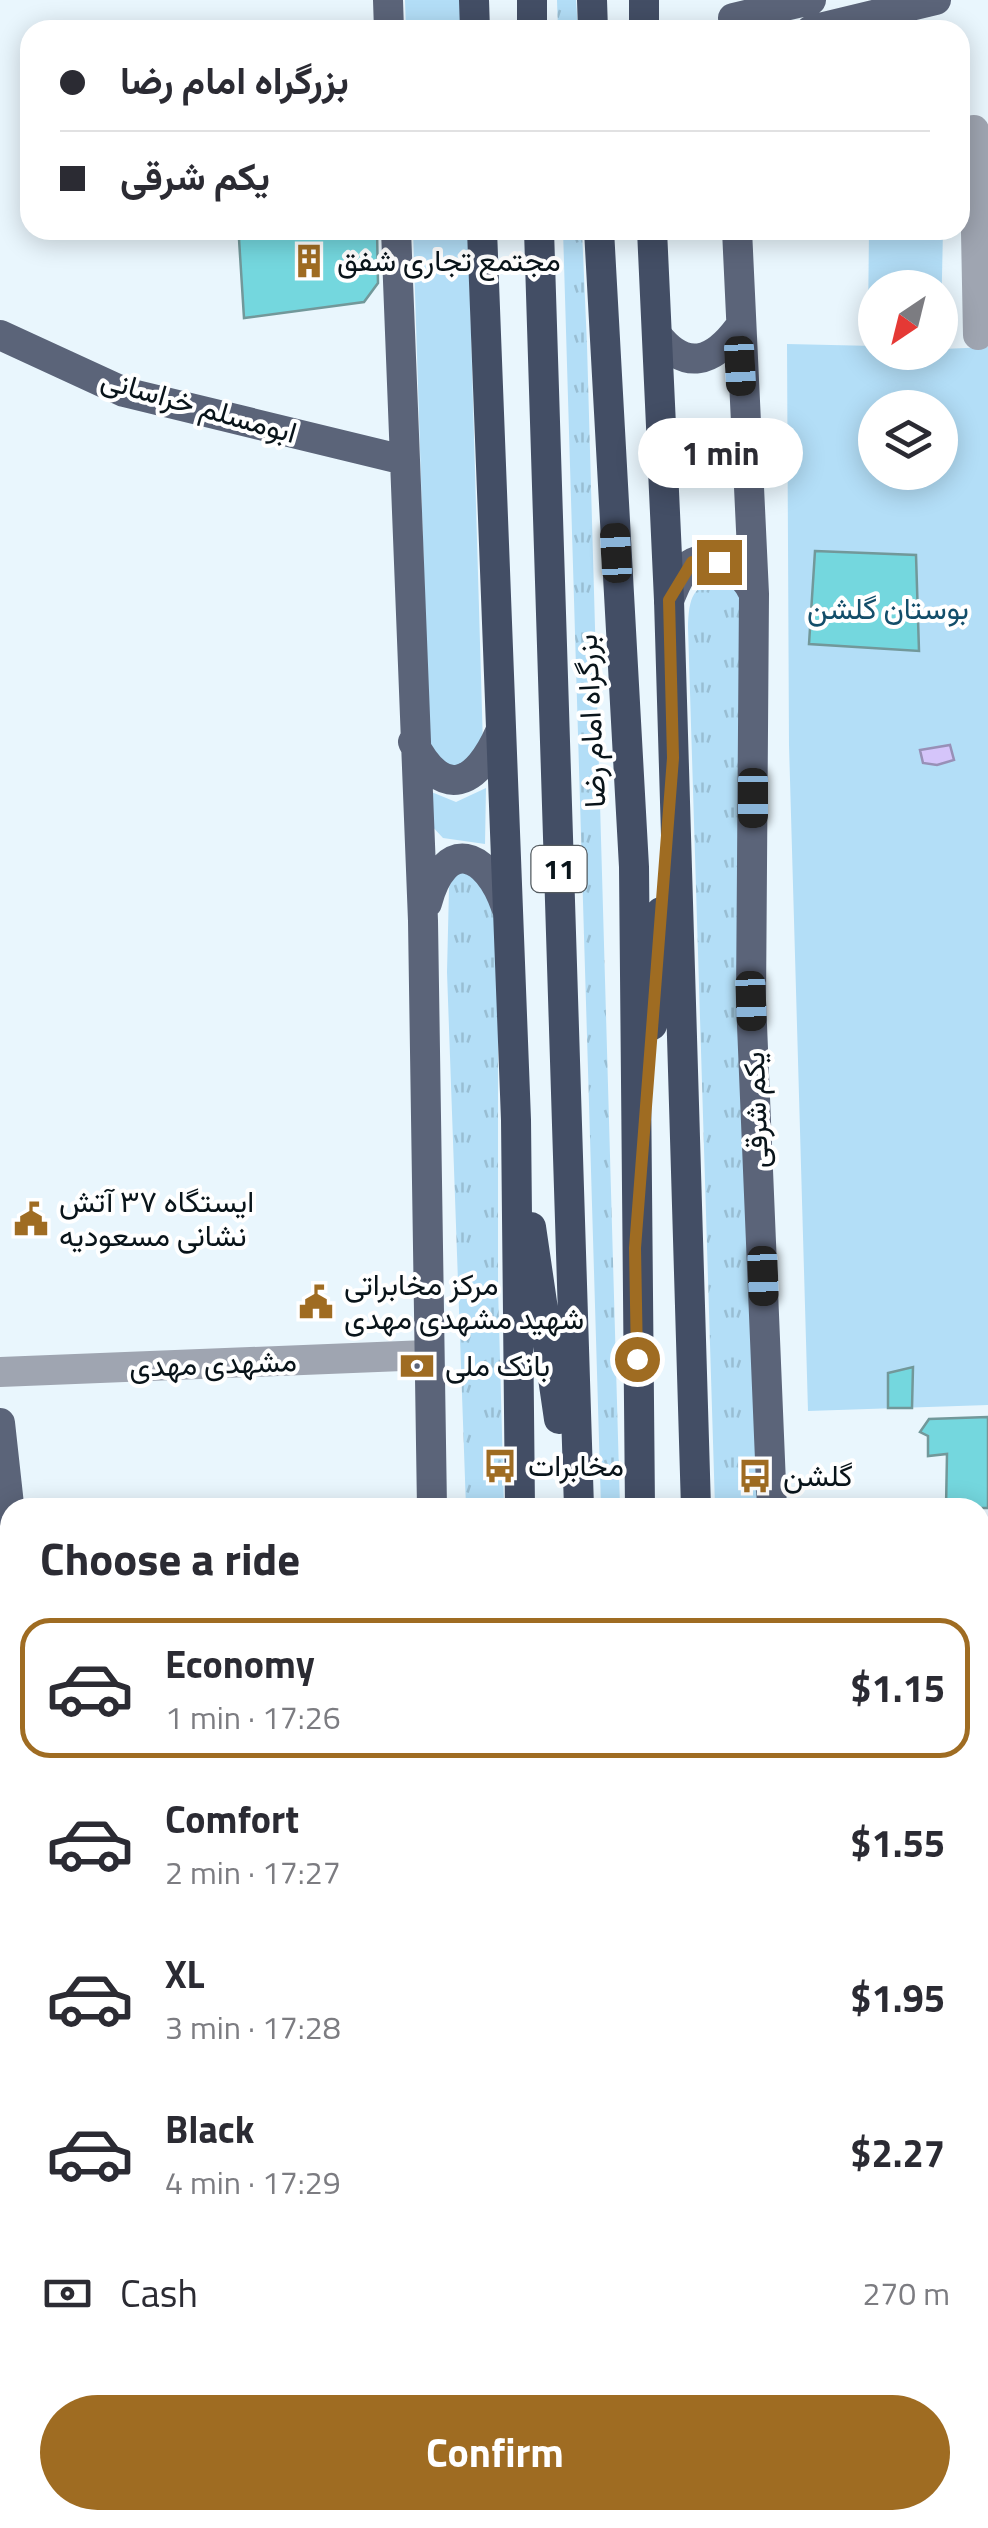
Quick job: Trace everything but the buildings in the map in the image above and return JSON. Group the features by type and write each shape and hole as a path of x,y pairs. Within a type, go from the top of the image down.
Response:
{"highway":[{"path":"482,240 516,1120 520,1498"},
{"name":"بزرگراه امام رضا","path":"538,240 575,1498"},
{"name":"بزرگراه امام رضا","path":"600,240 634,867 640,1498"},
{"path":"652,240 669,600 696,1498"},
{"path":"635,1248 673,758"},
{"path":"516,1120 573,1498"}],"main road":[{"path":"733,16 811,0"},
{"path":"853,20 936,0"},
{"path":"396,240 423,921 432,1498"},
{"name":"یکم شرقی","path":"736,240 754,594 751,1001 772,1498"},
{"path":"657,336 669,351 696,361 713,356 738,328"},
{"name":"ابومسلم خراسانی","path":"0,335 124,392 404,460"},
{"path":"669,600 683,571 692,562 706,561 730,565 747,579 754,594"},
{"path":"413,742 426,767 439,778 456,780 473,775 488,758 500,732"},
{"path":"423,921 440,868 456,859 485,865 497,880 508,912"},
{"path":"0,1423 8,1498"}],"street":[{"path":"974,130 978,335"},
{"name":"مشهدی مهدی","path":"0,1372 427,1355"}],"green space":[{"path":"405,0 461,0 462,20 406,20"},
{"path":"557,0 576,0 577,20 558,20"},
{"path":"413,240 468,240 483,746 462,768 430,762"},
{"path":"563,240 582,240 587,345 620,1498 601,1498"},
{"path":"869,240 943,240 942,270 869,270"},
{"name":"بوستان گلشن","path":"787,344 858,346 858,370 958,370 958,348 988,347 988,1405 808,1411 789,745"},
{"path":"722,578 739,593 759,1498 715,1498 688,627 694,594"},
{"path":"486,788 485,844 443,838 429,823 429,791 456,802"},
{"path":"455,871 481,873 498,919 498,1287 504,1498 466,1498 447,972 449,888"}],"shaded area":[{"path":"950,745 954,760 937,765 923,763 920,750"}],"place":[{"name":"مجتمع تجاری شفق","path":"309,261"},
{"name":"ایستگاه ۳۷ آتش نشانی مسعودیه","path":"31,1219"},
{"name":"مرکز مخابراتی شهید مشهدی مهدی","path":"316,1302"},
{"name":"بانک ملی","path":"417,1366"},
{"name":"مخابرات","path":"500,1466"},
{"name":"گلشن","path":"755,1476"}],"route":[{"path":"637,1359 635,1248 673,758 669,600 683,571 692,562 719,562"}]}
